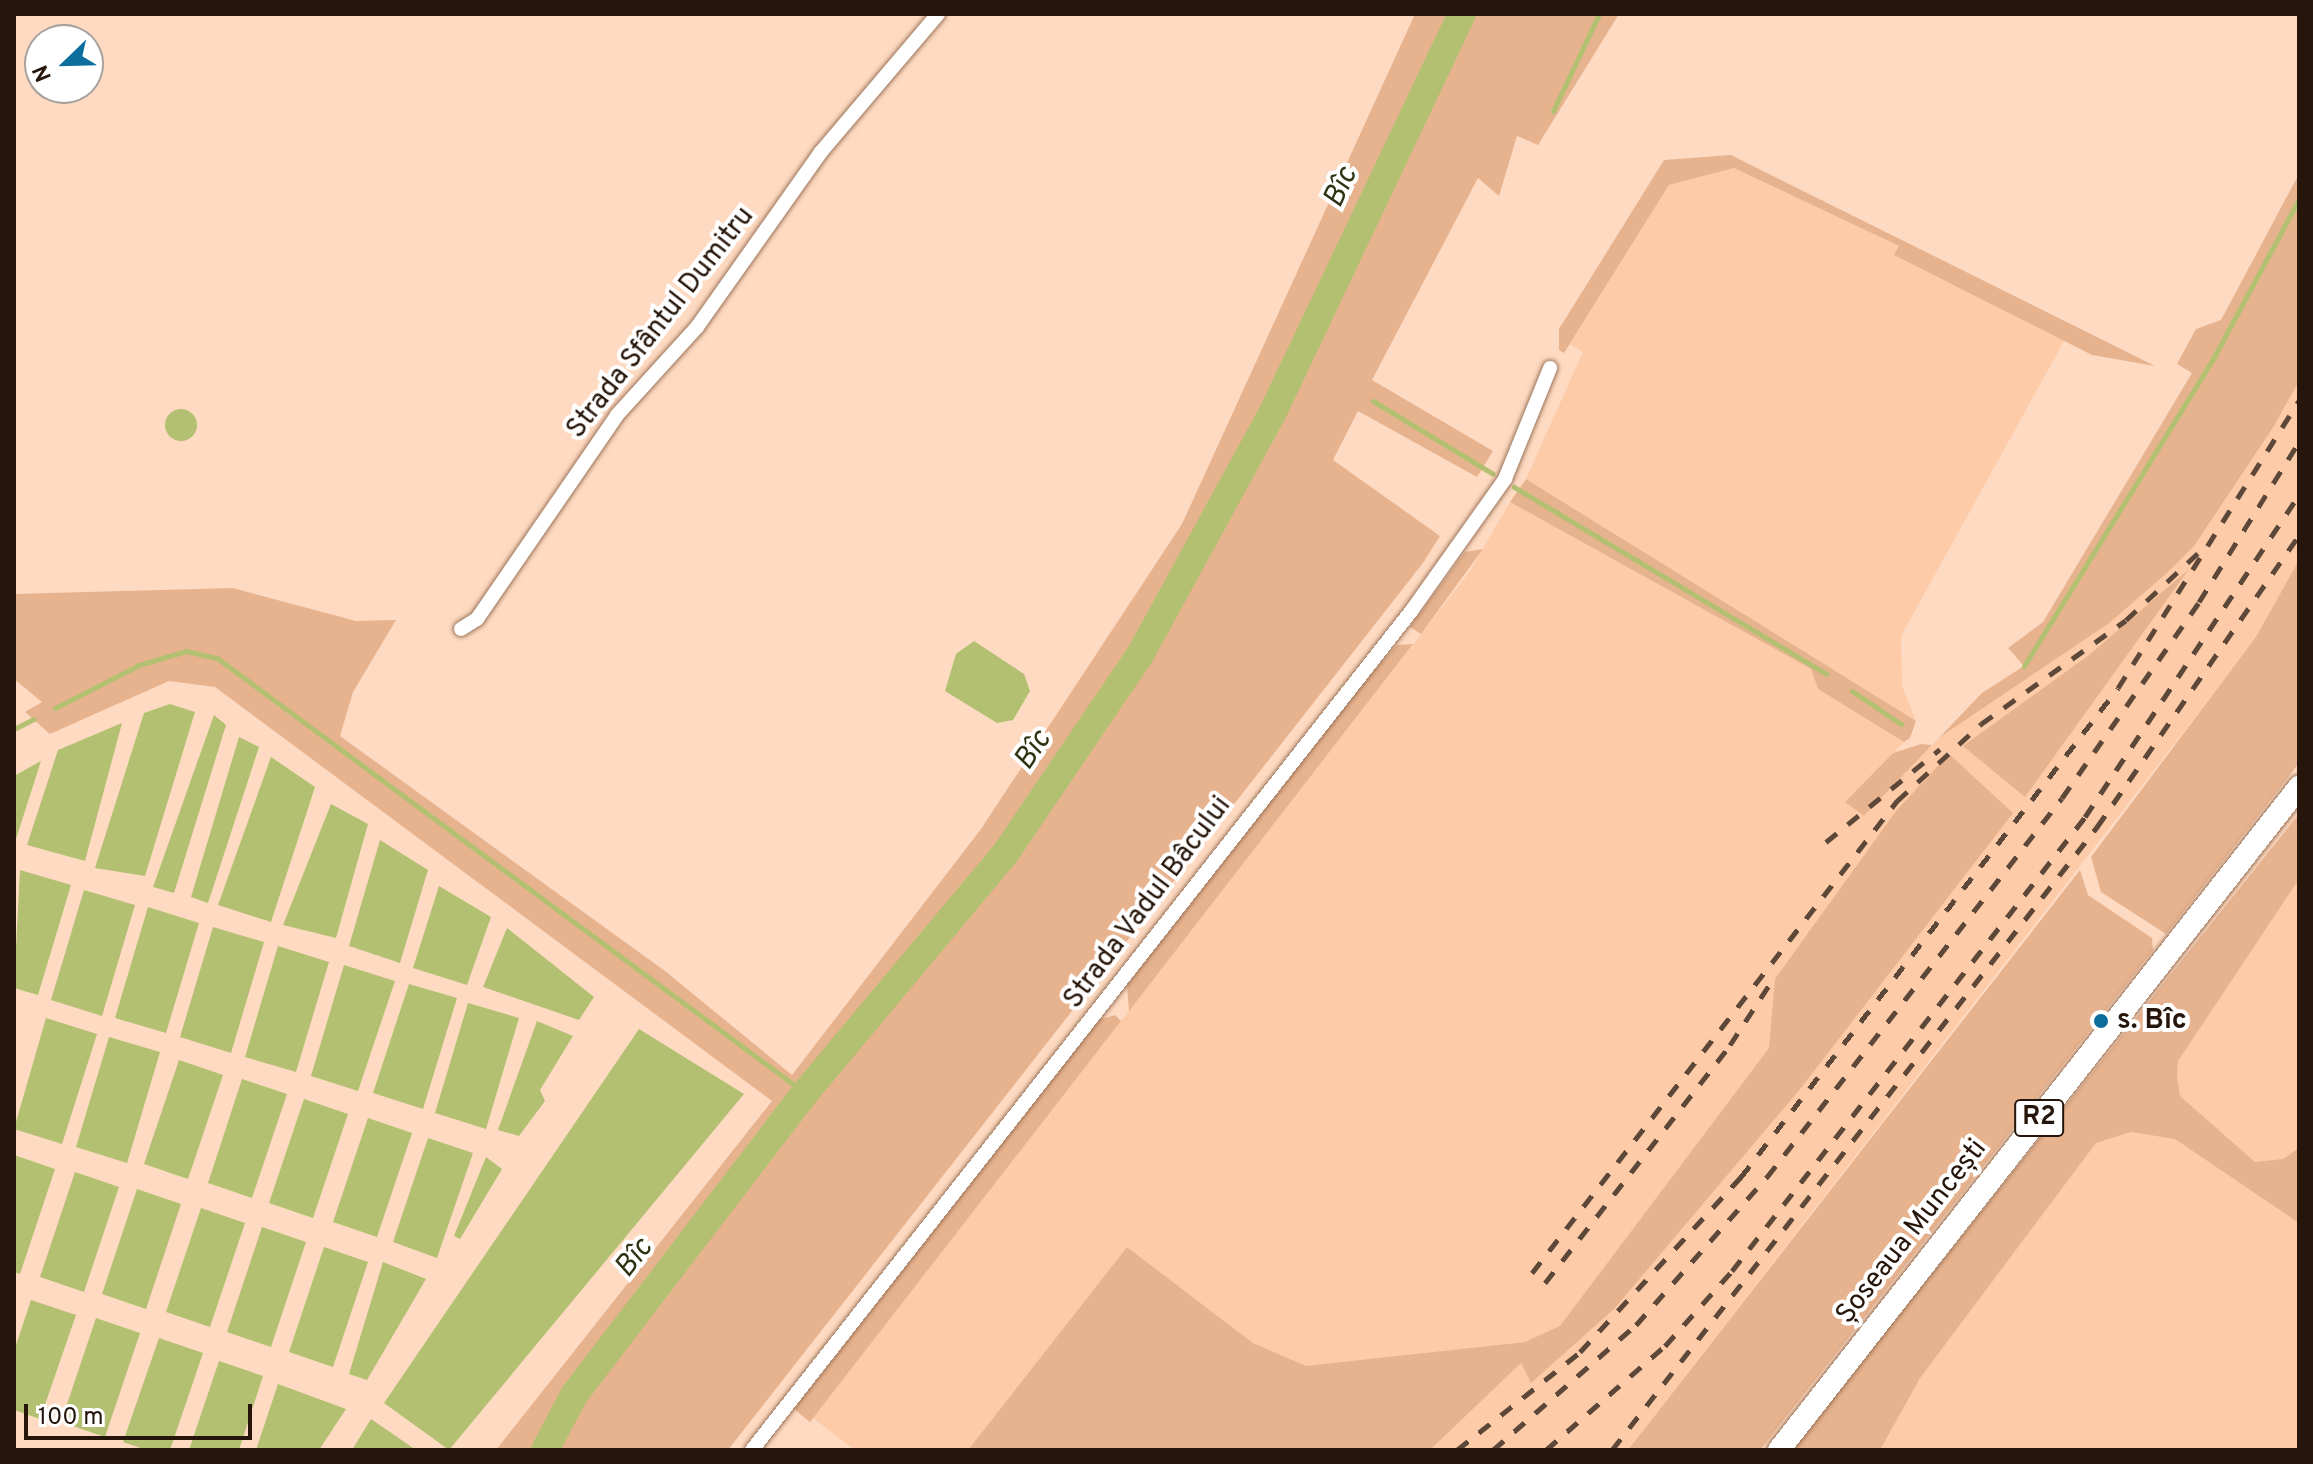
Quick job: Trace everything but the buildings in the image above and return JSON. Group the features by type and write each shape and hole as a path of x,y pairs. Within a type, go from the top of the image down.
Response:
{"main road":[{"name":"Șoseaua Muncești","path":"1779,1450 2299,787"}],"street":[{"name":"Strada Sfântul Dumitru","path":"461,629 477,619 617,415 697,327 821,152 938,14"},
{"name":"Strada Vadul Bâcului","path":"752,1450 1412,610 1505,479 1550,368"}],"shaded area":[{"path":"1415,14 1619,14 1538,145 1517,136 1499,196 1478,178 1372,380 1493,451 1477,477 1358,411 1333,460 1440,536 1423,563 728,1450 496,1450 772,1101 215,687 169,681 50,734 25,712 42,702 14,679 14,594 233,588 356,621 396,620 353,692 340,736 665,971 792,1075 981,829 1182,524"},
{"path":"1731,155 2155,366 2092,355 1894,255 1899,246 1734,168 1669,185 1564,353 1559,350 1559,329 1664,160"},
{"path":"1734,168 1899,246 1895,255 2064,341 1901,636 1902,686 1916,721 1526,479 1583,352 1570,344 1669,185"},
{"path":"2299,174 2299,381 2274,426 2194,546 2167,573 2108,624 1940,737 1982,693 2024,666 2008,648 2043,622 2192,373 2177,364 2196,329 2221,320"},
{"path":"2299,322 2299,560 2257,637 1628,1450 1430,1450 1522,1362 1525,1342 1306,1367 1253,1343 1127,1247 968,1450 855,1450 813,1418 1470,571 1510,502 1811,669 1818,689 1904,742 1846,801 1864,816 1982,693 2063,641"},
{"path":"181,409 192,414 197,425 192,436 181,441 170,436 165,425 170,414"},
{"path":"1526,479 1916,721 1910,738 1904,742 1818,689 1811,669 1510,502"},
{"path":"1483,549 1421,634 1410,627 1465,552"},
{"path":"2299,560 2299,763 2166,934 2101,892 2091,857 2256,637"},
{"path":"2189,569 2025,797 1963,746 2089,655"},
{"path":"974,641 1024,674 1030,691 1013,720 997,723 945,691 956,654"},
{"path":"1413,644 1129,1011 1127,985 1366,680 1397,645"},
{"path":"170,704 195,712 145,876 95,868 144,713"},
{"path":"214,715 226,725 174,893 153,887"},
{"path":"122,723 85,861 27,845 58,750"},
{"path":"239,737 259,747 208,903 191,897"},
{"path":"1921,744 1932,745 1864,816 1845,802 1893,753"},
{"path":"1949,754 2013,813 1801,1088 1614,1309 1531,1383 1521,1363 1430,1450 968,1450 1127,1247 1253,1343 1306,1366 1525,1342 1560,1326 1769,1048 1775,979 1896,811"},
{"path":"271,757 315,787 271,922 218,905"},
{"path":"41,761 16,839 14,776"},
{"path":"331,804 368,824 336,938 283,925"},
{"path":"2299,814 2299,879 2178,1061 2177,1076 2180,1096 2255,1162 2283,1159 2299,1148 2299,1223 2175,1139 2131,1132 2096,1143 1920,1378 1880,1450 1791,1450"},
{"path":"380,840 428,870 400,963 349,946"},
{"path":"2299,865 2299,1450 1866,1450"},
{"path":"20,870 71,885 38,995 14,988"},
{"path":"2080,870 2088,895 2152,938 2153,950 1760,1450 1628,1450"},
{"path":"439,886 491,917 467,985 413,968"},
{"path":"84,890 135,905 102,1016 51,1000"},
{"path":"148,907 199,923 166,1033 115,1018"},
{"path":"213,927 264,942 231,1053 180,1037"},
{"path":"507,928 594,997 579,1020 483,987"},
{"path":"278,946 329,962 296,1072 245,1057"},
{"path":"344,965 395,981 358,1091 311,1076"},
{"path":"409,984 457,998 423,1109 373,1093"},
{"path":"468,1003 519,1018 486,1129 435,1113"},
{"path":"1115,1015 1121,1021 810,1422 794,1409 1099,1020"},
{"path":"46,1018 97,1034 62,1144 14,1129"},
{"path":"537,1021 573,1036 540,1090 545,1101 519,1136 498,1130"},
{"path":"639,1029 744,1094 449,1450 384,1403"},
{"path":"109,1037 160,1052 127,1163 76,1147"},
{"path":"179,1060 223,1075 188,1179 144,1164"},
{"path":"242,1079 287,1094 252,1198 208,1183"},
{"path":"304,1099 348,1114 313,1218 269,1203"},
{"path":"368,1118 412,1133 377,1237 333,1222"},
{"path":"428,1138 473,1153 437,1258 393,1242"},
{"path":"14,1155 55,1169 20,1274 14,1272"},
{"path":"486,1157 502,1169 460,1239 454,1236"},
{"path":"75,1172 119,1187 84,1292 40,1277"},
{"path":"137,1189 181,1204 146,1309 102,1294"},
{"path":"201,1208 245,1223 210,1327 166,1312"},
{"path":"262,1227 306,1242 271,1347 227,1332"},
{"path":"324,1247 368,1262 333,1367 289,1352"},
{"path":"383,1262 426,1279 367,1380 349,1374"},
{"path":"31,1300 76,1315 40,1419 14,1410 14,1351"},
{"path":"96,1318 140,1333 105,1437 61,1422"},
{"path":"159,1338 203,1353 170,1450 146,1450 123,1442"},
{"path":"219,1361 263,1376 239,1450 189,1450"},
{"path":"278,1384 346,1409 319,1450 256,1450"},
{"path":"371,1419 416,1450 352,1450"}],"waterway":[{"name":"Bîc","path":"545,1450 574,1395 805,1093 1005,854 1141,653 1272,414 1462,14"},
{"path":"1553,111 1599,14"},
{"path":"2024,666 2215,355 2299,199"},
{"path":"1373,401 1493,474"},
{"path":"1514,487 1826,674"},
{"path":"55,708 139,665 186,651 217,658 805,1093"},
{"path":"1852,691 1901,724"},
{"path":"14,729 34,719"}],"railway":[{"path":"1457,1450 1580,1352 1741,1177 2118,688 2299,401"},
{"path":"1493,1450 1636,1325 1767,1177 2062,798 2199,602 2299,442"},
{"path":"1546,1450 1665,1346 1732,1271 2085,817 2299,495"},
{"path":"1612,1450 2097,827 2299,535"},
{"path":"1532,1273 1897,801 1981,724 2126,620 2198,553"},
{"path":"1826,842 1940,749"},
{"path":"1545,1283 1730,1045 1775,976"}],"place":[{"name":"s. Bîc","path":"2101,1021"}]}
